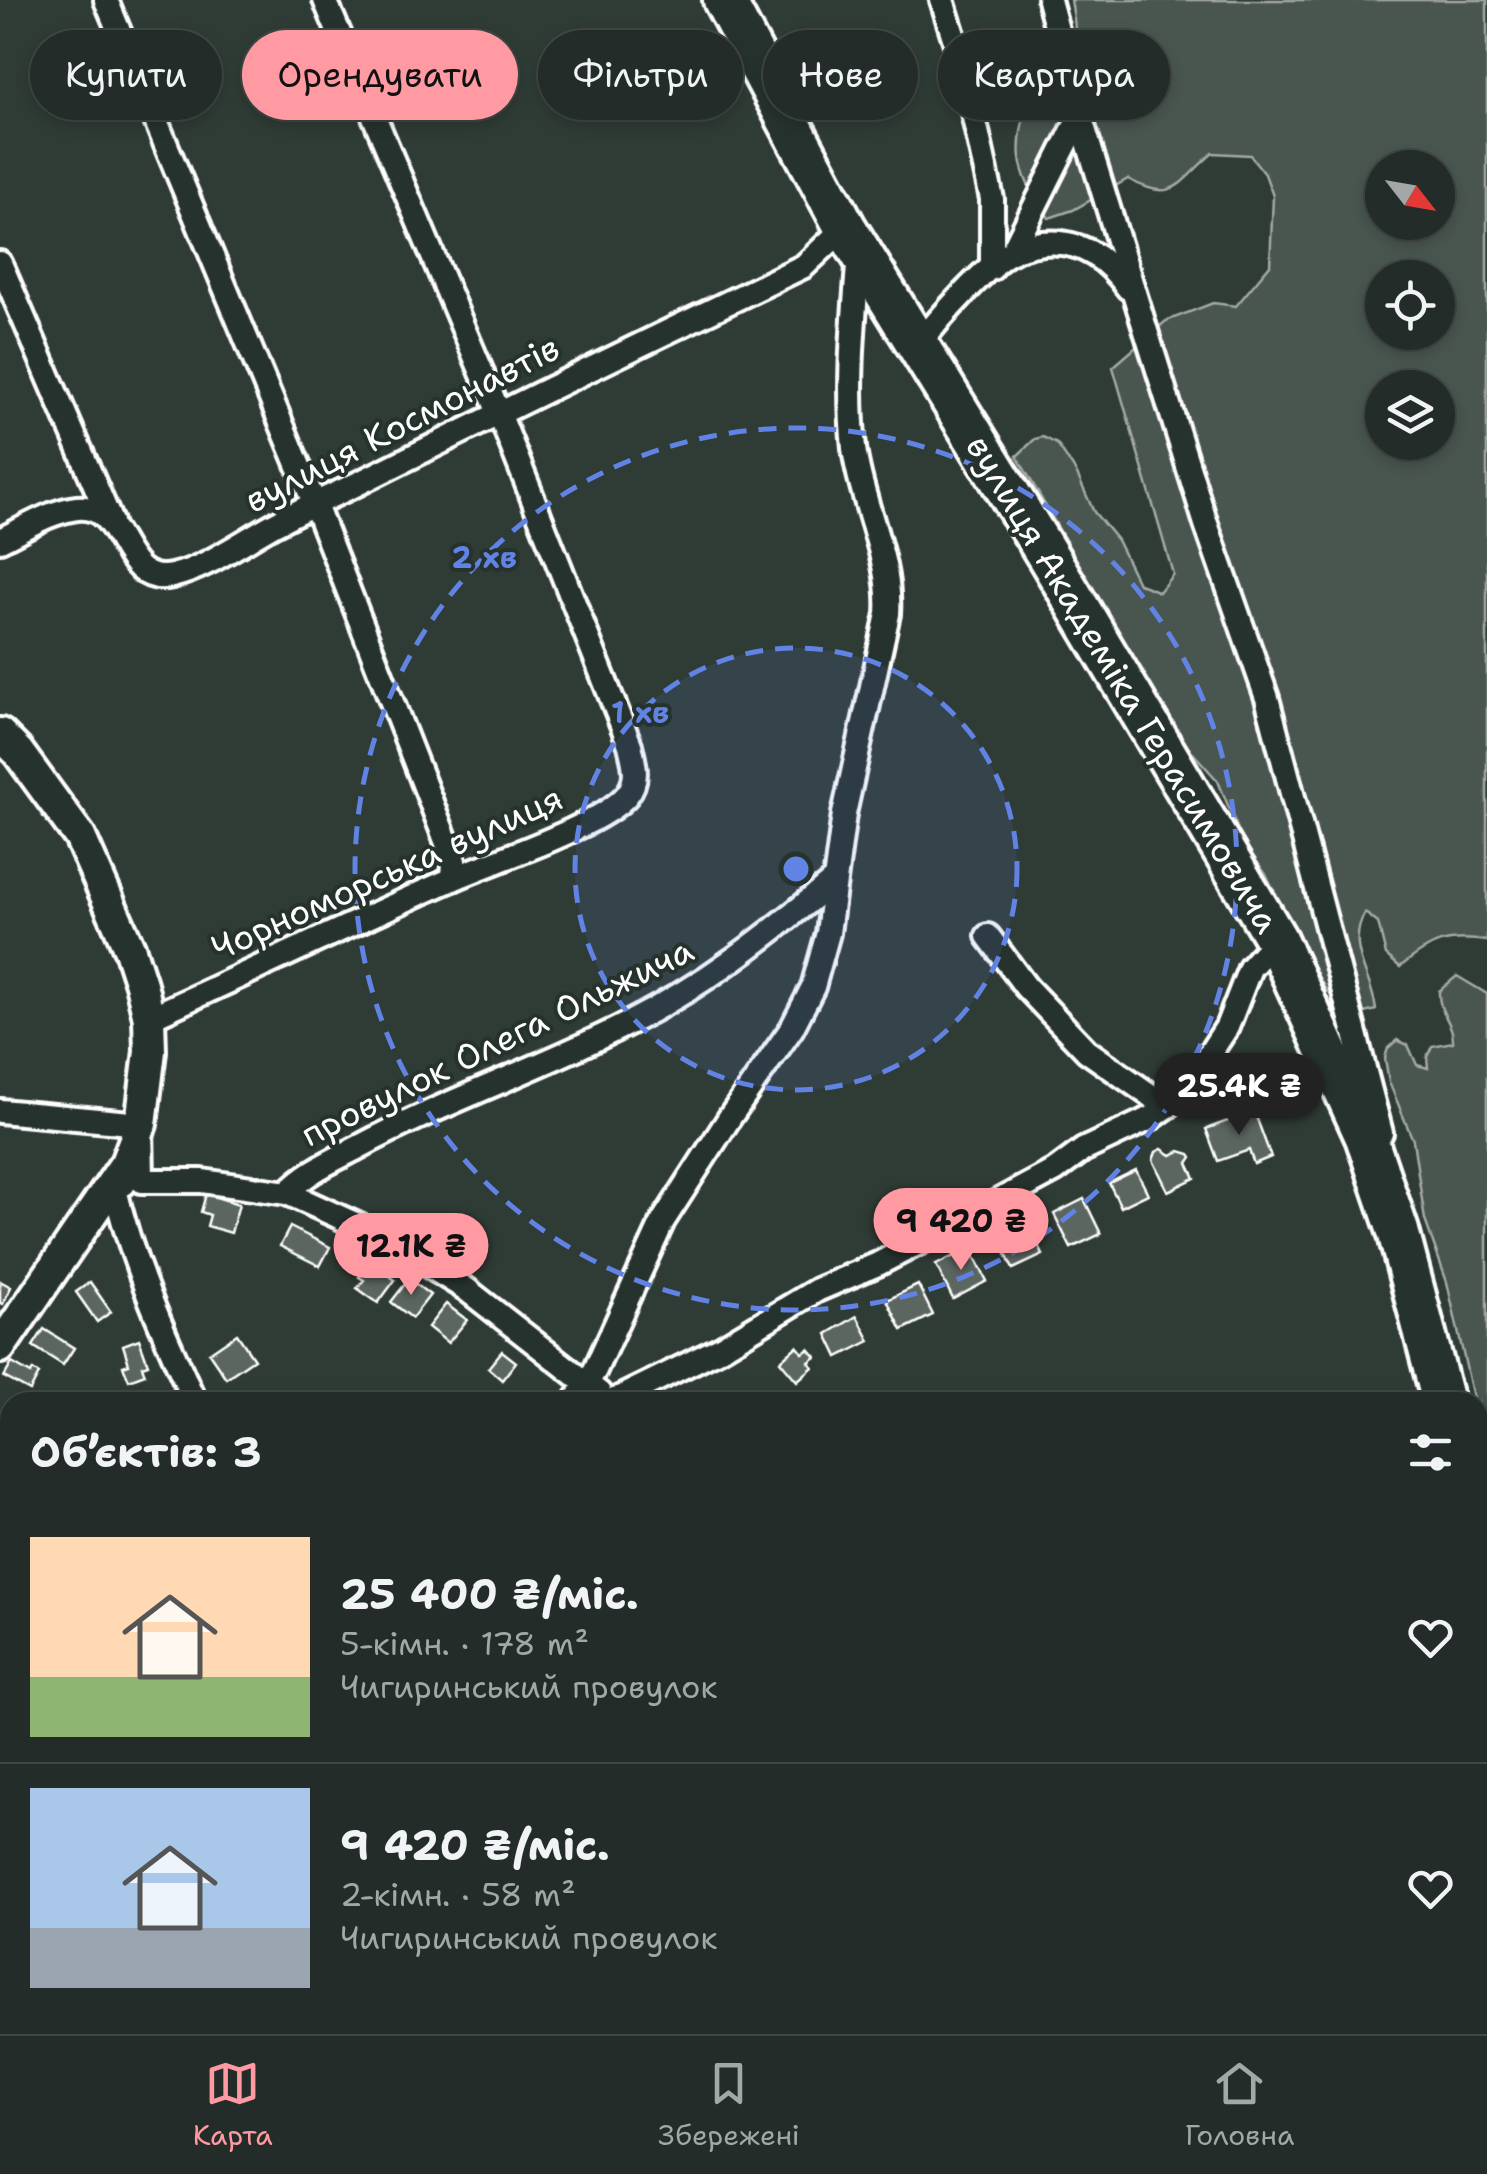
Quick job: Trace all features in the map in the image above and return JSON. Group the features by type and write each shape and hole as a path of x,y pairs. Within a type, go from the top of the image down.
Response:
{"highway":[{"name":"вулиця Академіка Герасимовича","path":"724,0 852,239 1276,939 1366,1137 1398,1231 1440,1392"}],"main road":[{"path":"0,734 28,765 80,837 130,950 148,1018 148,1083 128,1183 32,1297 0,1347"}],"street":[{"path":"106,0 315,505 454,861 453,879"},
{"path":"325,0 499,413"},
{"path":"942,0 962,63 992,198 992,268"},
{"path":"1049,0 1057,30"},
{"path":"919,344 944,312 1012,252 1078,120"},
{"path":"1081,120 1206,524 1267,698 1396,1181 1398,1231"},
{"path":"582,1392 664,1221 730,1116 792,1028 814,987 828,934 844,814 888,614 890,585 854,448 852,239"},
{"name":"вулиця Космонавтів","path":"113,526 130,560 141,571 157,578 189,571 852,239"},
{"path":"1012,252 1046,245 1077,245 1101,256 1136,299"},
{"path":"0,263 113,526"},
{"name":"Чорноморська вулиця","path":"148,1018 613,808 629,793 636,772 630,745 499,413"},
{"path":"0,540 80,507 91,509 113,526"},
{"name":"провулок Олега Ольжича","path":"287,1193 300,1178 380,1136 626,1025 702,984 743,956 833,881"},
{"path":"988,936 1076,1041 1167,1107"},
{"path":"634,1392 719,1350 817,1290 878,1264 1056,1170 1083,1150 1153,1118 1180,1097 1227,1027 1250,968 1276,939"},
{"path":"0,1111 141,1124"},
{"path":"190,1392 127,1243 128,1183 202,1181 287,1193 379,1235 466,1290 579,1392"}],"shaded area":[{"path":"1071,0 1487,0 1487,941 1440,942 1400,967 1386,955 1378,923 1365,913 1359,950 1376,1010 1357,1015 1326,990 1267,876 1243,842 1218,781 1177,735 1017,456 1035,439 1043,437 1057,444 1076,472 1094,512 1117,540 1138,583 1159,592 1173,574 1113,367 1166,321 1213,303 1236,306 1270,265 1273,196 1265,174 1250,155 1213,153 1183,181 1167,190 1144,187 1128,179 1073,210 1049,218 1035,198 1021,164 1024,120 1170,120 1170,30 1075,29"},
{"path":"1457,976 1487,994 1487,1392 1472,1392 1447,1282 1425,1220 1413,1140 1389,1082 1385,1058 1388,1048 1397,1040 1408,1045 1417,1065 1428,1068 1432,1046 1453,1042 1439,991"}],"building":[{"path":"1254,1111 1271,1157 1254,1164 1249,1150 1218,1161 1206,1129"},
{"path":"1162,1149 1171,1155 1180,1151 1190,1154 1188,1163 1195,1178 1168,1191 1153,1160"},
{"path":"1136,1170 1148,1194 1121,1207 1109,1183"},
{"path":"206,1194 239,1204 231,1233 207,1226 210,1215 201,1212"},
{"path":"1084,1199 1101,1234 1071,1248 1054,1214"},
{"path":"1029,1225 1043,1255 1013,1269 999,1239"},
{"path":"290,1227 330,1247 320,1266 280,1246"},
{"path":"970,1248 987,1281 953,1299 936,1265"},
{"path":"375,1256 386,1264 381,1269 395,1280 378,1303 357,1288 364,1280 359,1277"},
{"path":"409,1279 430,1295 412,1318 391,1302"},
{"path":"0,1281 11,1287 3,1304 0,1303"},
{"path":"90,1282 111,1312 97,1322 76,1292"},
{"path":"918,1285 933,1315 902,1330 887,1300"},
{"path":"446,1304 467,1320 448,1343 428,1327"},
{"path":"857,1316 870,1341 838,1357 827,1334"},
{"path":"44,1329 74,1348 63,1365 33,1346"},
{"path":"237,1334 254,1359 226,1378 209,1353"},
{"path":"139,1339 148,1364 142,1366 145,1374 129,1380 123,1366 129,1364 123,1345"},
{"path":"797,1346 803,1353 809,1349 816,1357 809,1362 813,1367 797,1381 780,1361"},
{"path":"502,1351 516,1362 502,1380 488,1368"},
{"path":"12,1363 31,1374 33,1370 39,1374 30,1391 4,1377"}]}
